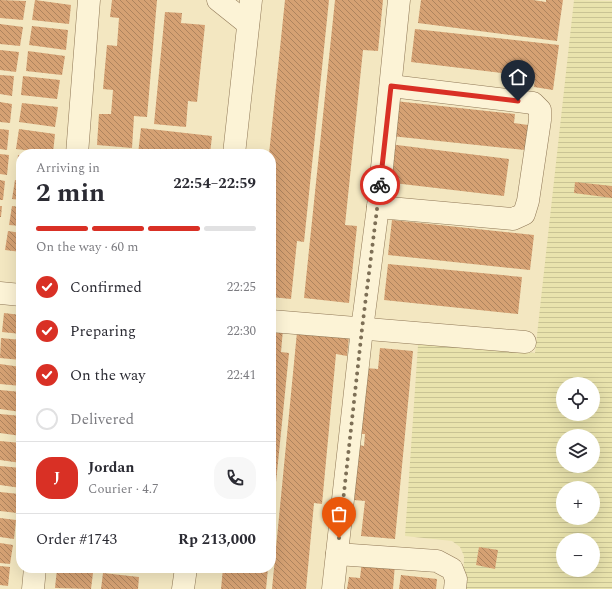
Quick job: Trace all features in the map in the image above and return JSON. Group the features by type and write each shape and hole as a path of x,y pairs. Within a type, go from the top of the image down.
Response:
{"street":[{"path":"77,149 89,0"},
{"path":"218,0 248,24"},
{"path":"235,149 251,0"},
{"path":"333,589 362,329 378,207 399,0"},
{"path":"378,207 513,219 524,214 528,201 540,120 540,110 533,103 391,86"},
{"path":"0,293 16,295"},
{"path":"276,321 525,342"},
{"path":"337,554 437,561 452,569 456,579 455,589"},
{"path":"33,589 35,573"},
{"path":"183,589 185,573"}],"shaded area":[{"path":"574,0 612,1 612,589 463,589 464,556 460,547 452,541 405,536 418,345 440,343 535,353"}],"building":[{"path":"0,0 26,1 23,20 0,18"},
{"path":"35,0 71,5 69,24 32,20"},
{"path":"112,0 157,0 147,117 134,116 132,148 97,145 99,114 111,114 113,90 103,89 107,45 117,46 119,18 110,17"},
{"path":"285,0 329,0 304,242 297,241 291,299 276,298 276,149 270,149"},
{"path":"335,0 383,0 378,51 363,50 345,225 357,226 349,303 304,298"},
{"path":"421,0 533,0 546,2 546,0 563,0 557,41 418,23"},
{"path":"165,12 182,13 181,23 205,25 197,102 188,101 186,127 154,124"},
{"path":"0,24 23,27 20,46 0,44"},
{"path":"32,26 68,30 66,50 29,45"},
{"path":"415,29 559,45 553,90 534,87 535,77 411,62"},
{"path":"0,50 19,52 16,72 0,70"},
{"path":"28,51 65,56 62,75 26,71"},
{"path":"0,75 14,76 12,96 0,94"},
{"path":"23,76 60,80 57,99 21,95"},
{"path":"395,101 515,114 514,123 528,125 525,150 391,136"},
{"path":"0,102 12,104 10,123 0,122"},
{"path":"22,103 58,107 55,127 19,122"},
{"path":"141,128 212,136 211,149 139,149"},
{"path":"0,129 9,130 7,150 0,149"},
{"path":"19,129 55,134 53,149 16,149"},
{"path":"389,144 509,159 504,196 385,182"},
{"path":"0,154 9,155 7,175 0,174"},
{"path":"0,180 5,181 3,200 0,200"},
{"path":"15,180 16,180 16,199 12,199"},
{"path":"575,182 612,186 612,198 574,193"},
{"path":"0,206 2,206 1,217 0,217"},
{"path":"12,206 16,206 16,226 9,225"},
{"path":"392,220 534,235 530,270 388,255"},
{"path":"8,231 16,232 16,251 5,250"},
{"path":"388,264 522,277 518,314 384,300"},
{"path":"4,313 16,314 16,333 2,332"},
{"path":"276,328 283,329 281,352 289,353 276,482"},
{"path":"297,332 349,337 347,356 336,354 322,504 314,503 306,589 272,589 274,573 276,573 276,548"},
{"path":"1,338 16,340 16,360 0,358"},
{"path":"380,348 413,351 395,539 361,536 365,501 354,500 359,445 364,446 365,434 360,434 366,368 378,369"},
{"path":"0,364 16,366 16,386 0,384"},
{"path":"0,390 16,392 16,411 0,409"},
{"path":"0,414 16,416 16,435 0,433"},
{"path":"0,441 16,443 16,462 0,460"},
{"path":"0,466 16,468 16,487 0,485"},
{"path":"0,492 16,494 16,513 0,511"},
{"path":"0,518 16,520 14,539 0,537"},
{"path":"0,543 13,545 10,564 0,563"},
{"path":"479,547 498,550 495,569 476,565"},
{"path":"362,561 395,564 393,589 347,589 349,577 360,578"},
{"path":"0,566 10,567 8,586 0,585"},
{"path":"57,573 93,573 91,589 55,588"},
{"path":"103,573 139,577 138,589 101,589"},
{"path":"223,573 268,573 266,589 221,589"},
{"path":"401,575 437,579 436,589 399,589"}],"way so far":[{"path":"339,538 362,329 380,185"}],"route":[{"path":"380,185 391,86 518,101"}]}
